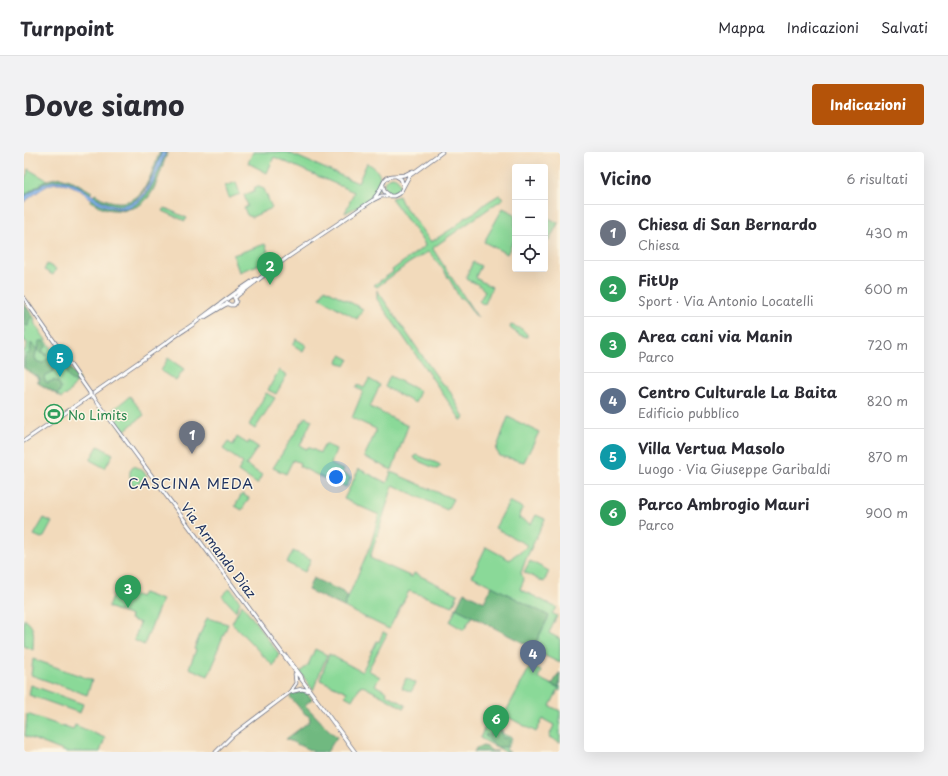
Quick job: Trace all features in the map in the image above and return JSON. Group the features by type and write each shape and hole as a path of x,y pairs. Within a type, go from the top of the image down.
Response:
{"main road":[{"path":"372,200 381,196 398,194 407,178 442,152"},
{"path":"196,322 223,306 234,304 235,298 238,295 264,275 372,200 379,193 388,177 404,175 418,169"},
{"path":"396,176 401,180 403,187"},
{"path":"383,184 385,192 390,195"},
{"path":"24,441 184,331 230,296 264,275"},
{"path":"230,296 235,298"},
{"name":"Via Armando Diaz","path":"24,298 92,395 287,659"},
{"path":"226,299 228,304"},
{"path":"287,659 355,752"},
{"path":"287,659 301,676 303,681"},
{"path":"294,670 296,676 295,685"},
{"path":"216,752 233,735 290,692 295,685 303,681"},
{"path":"296,690 303,681"},
{"path":"290,692 302,689 311,691"}],"green space":[{"path":"160,152 162,152 146,188 139,197 130,203 120,206 108,204 93,196 95,194 114,202 133,199 146,186"},
{"path":"166,152 168,152 155,187 145,201 128,209 112,210 90,201 92,198 104,205 116,208 122,208 134,203 149,190"},
{"path":"253,152 287,152 358,183 367,163 378,172 380,184 378,190 369,200 345,213 354,192 274,157 267,173 248,163"},
{"path":"28,169 47,180 24,195 24,180"},
{"path":"60,177 73,181 92,192 90,194 71,183 57,180 42,186 24,197 24,195 47,180"},
{"path":"392,177 398,179 400,185 398,191 392,193 386,191 384,185 386,179"},
{"path":"236,182 240,194 229,198 225,186"},
{"path":"255,187 264,189 272,208 252,217 247,215 244,208 248,206 244,195 254,191"},
{"path":"499,195 504,198 433,249 478,318 464,300 459,297 441,267 428,252 409,263 377,287 374,285 393,272 392,270 425,246 391,198 399,196 402,203 431,242"},
{"path":"165,208 187,218 185,221 163,211"},
{"path":"503,208 512,212 512,244 507,254 484,242"},
{"path":"548,218 558,223 548,240"},
{"path":"265,244 271,260 239,272 233,255"},
{"path":"473,262 481,266 476,276 477,279 492,287 485,304 479,301 485,292 477,284 467,280 466,277"},
{"path":"47,264 56,269 53,275 44,270"},
{"path":"325,289 363,309 357,319 320,298"},
{"path":"377,290 442,384 447,386 464,417 463,420 461,420 377,299"},
{"path":"24,303 35,319 35,324 54,352 56,349 79,380 66,396 65,395 62,398 37,382 39,379 24,368 24,352 27,342 24,341"},
{"path":"24,304 33,316 29,320 28,326 24,325"},
{"path":"511,325 522,329 527,334 527,337 520,335 511,329"},
{"path":"296,339 306,345 303,351 293,345"},
{"path":"39,341 45,342 47,346 42,350 46,356 38,351"},
{"path":"31,343 37,349 35,357 37,362 43,363 48,358 54,362 55,366 53,372 45,375 44,379 47,383 54,380 59,383 61,388 58,394 38,383 40,378 24,368 24,358 30,352"},
{"path":"56,349 79,380 76,383 71,380 67,375 65,367 58,361 60,355"},
{"path":"341,355 349,359 345,366 338,362"},
{"path":"168,358 184,369 176,381 161,371"},
{"path":"279,370 287,375 276,394 268,390"},
{"path":"390,376 420,391 415,403 385,387"},
{"path":"369,379 380,385 370,407 408,426 392,470 364,457 376,429 352,418 363,391 356,388 358,385 364,388"},
{"path":"266,393 275,398 255,429 249,425"},
{"path":"130,396 144,415 124,431 110,412"},
{"path":"305,417 312,420 300,446 307,449 308,447 320,453 325,444 336,449 331,464 343,470 342,473 351,477 346,487 338,483 337,485 299,466 300,463 293,460 286,474 273,468"},
{"path":"508,417 539,432 524,462 500,456 496,450"},
{"path":"237,437 248,444 249,441 258,447 246,465 262,475 257,484 238,471 243,463 223,449 228,442 233,445"},
{"path":"98,446 113,454 105,468 90,460"},
{"path":"417,455 441,466 437,469 416,460 414,457"},
{"path":"133,466 142,470 147,476 133,487 130,471"},
{"path":"359,469 387,483 391,472 453,499 447,510 393,485 370,558 412,577 414,573 458,594 453,606 409,591 389,629 344,607 371,544 379,515 344,499"},
{"path":"242,494 249,498 242,510 235,506"},
{"path":"509,502 523,508 519,518 531,524 536,515 545,519 521,573 524,580 520,589 557,608 552,613 557,616 549,633 560,639 560,663 537,652 537,650 533,648 549,616 472,576 486,547 510,560 527,545 495,528"},
{"path":"44,518 52,522 44,537 41,538 34,535"},
{"path":"293,551 311,559 305,572 287,563"},
{"path":"530,561 549,571 544,582 524,572"},
{"path":"313,578 343,592 348,596 344,607 308,590"},
{"path":"492,586 549,616 533,648 456,608 464,592 484,602"},
{"path":"116,587 140,597 143,593 162,600 144,645 134,640 140,623 130,619 131,616 108,607"},
{"path":"230,588 240,602 236,611 222,596"},
{"path":"242,604 279,654 273,666 232,623"},
{"path":"456,608 472,616 464,630 450,622"},
{"path":"207,618 228,624 215,656 217,656 208,676 189,668 196,650 194,649"},
{"path":"24,619 33,629 33,650 24,646"},
{"path":"383,632 387,634 368,670 380,677 375,685 387,692 386,694 406,705 404,708 361,685 352,700 345,696 347,692 320,680 329,654 362,672"},
{"path":"315,649 327,655 313,690 300,672 308,665"},
{"path":"33,659 92,680 87,695 31,675"},
{"path":"531,665 541,671 538,678 559,688 560,686 560,691 558,690 550,706 560,711 560,743 549,737 554,725 543,719 536,732 504,715"},
{"path":"560,673 559,688 552,685"},
{"path":"406,678 416,683 411,692 402,688"},
{"path":"31,685 83,704 80,713 29,695"},
{"path":"305,691 312,699 305,705 337,737 327,752 314,752 286,739 310,721 309,716 305,714 290,697 291,694"},
{"path":"27,714 73,730 75,725 105,738 100,752 66,752 25,736"},
{"path":"499,724 503,734 512,738 506,750 510,752 506,752 480,738 485,727 488,728 490,725 497,728"},
{"path":"495,729 500,729 503,738 508,738 509,740 506,747 497,747 485,736 486,734 490,736 491,732"},
{"path":"483,746 492,751 498,752 474,752 476,748"}],"water":[{"path":"162,152 166,152 146,194 140,201 126,208 104,205 74,187 61,183 47,186 24,202 24,197 42,185 54,181 64,181 82,188 107,204 117,205 130,203 135,201 145,192"}],"place":[{"name":"FitUp","path":"270,285"},
{"name":"Villa Vertua Masolo","path":"60,377"},
{"name":"No Limits","path":"54,414"},
{"name":"Chiesa di San Bernardo","path":"192,454"},
{"name":"Area cani via Manin","path":"128,608"},
{"name":"Centro Culturale La Baita","path":"533,673"},
{"name":"Parco Ambrogio Mauri","path":"496,738"}],"district":[{"name":"CASCINA MEDA","path":"191,483"}]}
